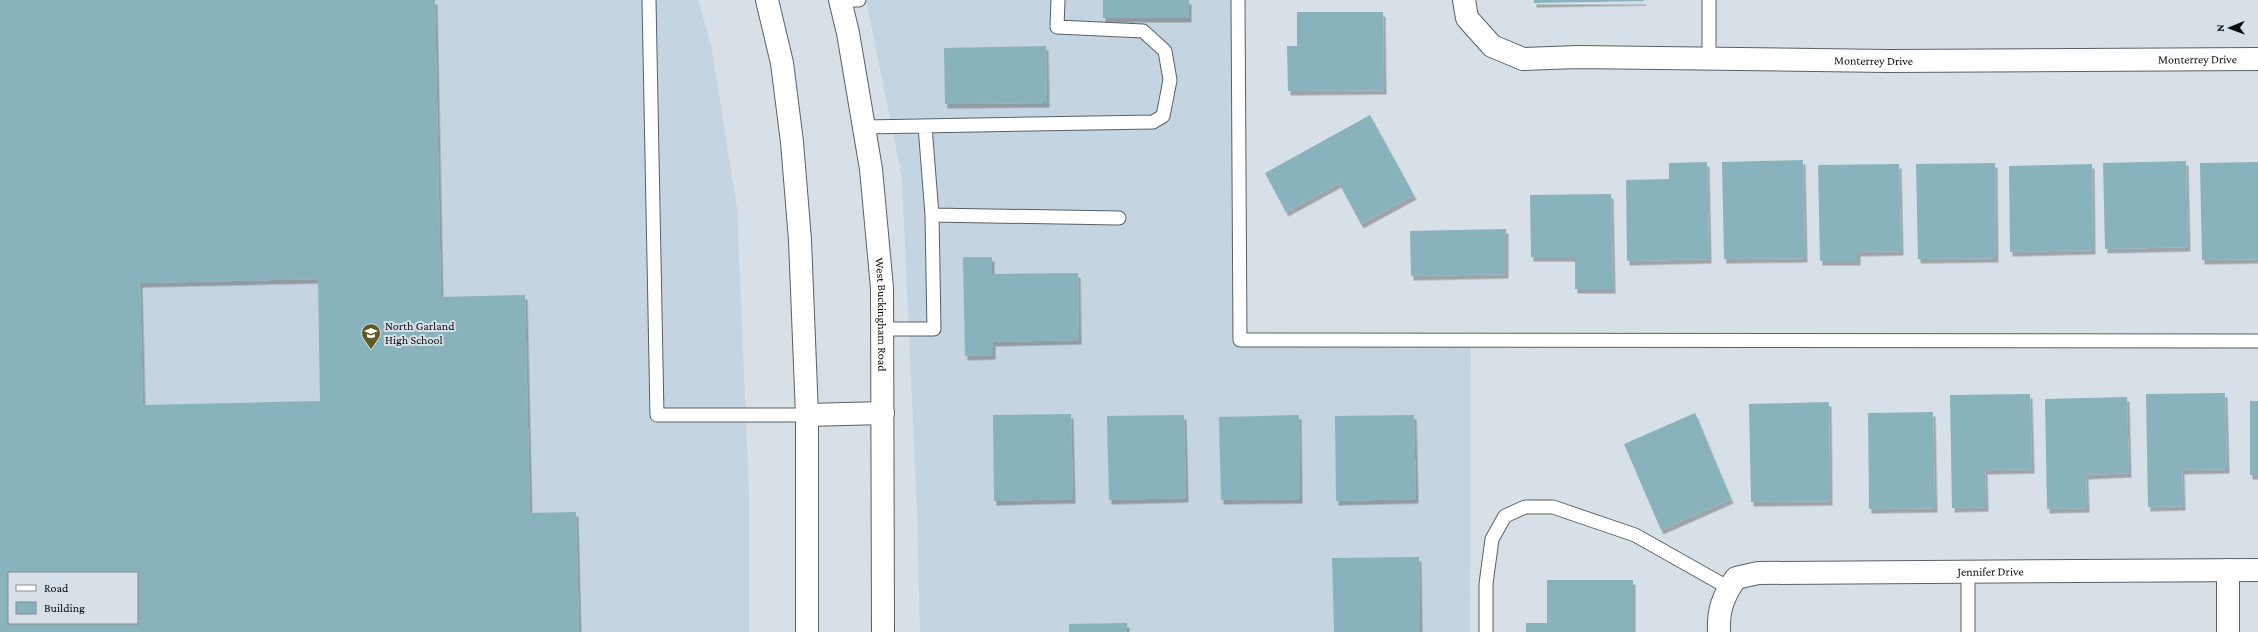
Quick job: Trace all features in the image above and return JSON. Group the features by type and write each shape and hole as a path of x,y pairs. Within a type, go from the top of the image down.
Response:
{"street":[{"path":"767,0 782,63 792,142 800,240 807,415 807,632"},
{"name":"West Buckingham Road","path":"840,0 848,34 864,127 882,288 883,632"},
{"name":"Monterrey Drive","path":"1464,0 1467,18 1492,46 1523,59 1577,57 1888,60 2258,59"},
{"path":"807,415 883,413"},
{"path":"2228,570 2228,632"},
{"name":"Jennifer Drive","path":"1729,588 1736,578 1758,573 2258,570"},
{"path":"1719,632 1718,613 1729,588"}],"lane":[{"path":"650,0 657,415 807,415"},
{"path":"840,0 859,0"},
{"path":"864,127 1153,122 1163,116 1170,80 1165,51 1143,31 1057,27 1058,0"},
{"path":"1238,0 1240,340 2258,341"},
{"path":"1709,0 1709,58"},
{"path":"882,329 934,329 932,215 925,126"},
{"path":"932,215 1119,218"},
{"path":"1486,632 1486,584 1492,539 1505,516 1525,507 1552,507 1635,535 1729,588"},
{"path":"1968,572 1968,632"}],"shaded area":[{"name":"North Garland High School","path":"0,0 698,0 711,44 737,208 749,492 749,632 0,632"},
{"path":"866,0 1238,0 1240,340 1471,340 1470,632 920,632 917,509 902,178"}],"building":[{"name":"North Garland High School","path":"0,0 435,0 441,297 525,295 530,513 576,512 579,632 0,632","holes":["318,279 320,401 143,405 140,283"]},
{"path":"1103,0 1189,0 1189,18 1103,18"},
{"path":"1534,0 1644,0 1644,1 1534,3"},
{"path":"1297,12 1383,12 1384,90 1288,91 1287,46 1297,46"},
{"path":"1046,46 1047,103 945,104 944,48"},
{"path":"1370,115 1414,195 1361,224 1339,183 1286,212 1265,173"},
{"path":"1803,160 1805,258 1724,259 1722,162"},
{"path":"2186,161 2188,247 2105,249 2103,163"},
{"path":"1707,162 1709,259 1627,261 1626,180 1669,179 1669,163"},
{"path":"2258,162 2258,259 2202,260 2200,163"},
{"path":"1995,163 1996,258 1918,259 1916,164"},
{"path":"1899,164 1901,251 1858,252 1858,261 1820,261 1818,165"},
{"path":"2092,164 2093,250 2010,252 2009,166"},
{"path":"1611,194 1613,289 1575,289 1575,257 1531,257 1530,195"},
{"path":"1506,229 1506,274 1411,276 1410,231"},
{"path":"963,257 992,257 992,274 1078,273 1079,340 993,342 993,355 965,356"},
{"path":"2225,393 2227,469 2182,470 2183,506 2148,507 2146,394"},
{"path":"2030,394 2032,469 1985,470 1986,507 1952,508 1950,395"},
{"path":"2127,397 2129,473 2086,475 2087,508 2047,509 2045,399"},
{"path":"2250,401 2258,401 2258,475 2250,475"},
{"path":"1829,402 1830,501 1751,502 1749,404"},
{"path":"1933,412 1935,508 1869,509 1868,413"},
{"path":"1695,413 1731,499 1661,530 1624,444"},
{"path":"1071,414 1073,499 994,501 993,415"},
{"path":"1184,415 1186,498 1109,500 1107,416"},
{"path":"1299,415 1300,499 1221,500 1219,417"},
{"path":"1414,415 1416,499 1336,501 1335,416"},
{"path":"1419,557 1420,632 1334,632 1332,558"},
{"path":"1547,580 1633,580 1633,632 1526,632 1526,623 1547,623"},
{"path":"1127,623 1127,632 1069,632 1069,624"}],"place":[{"name":"North Garland High School","path":"371,350"}]}
